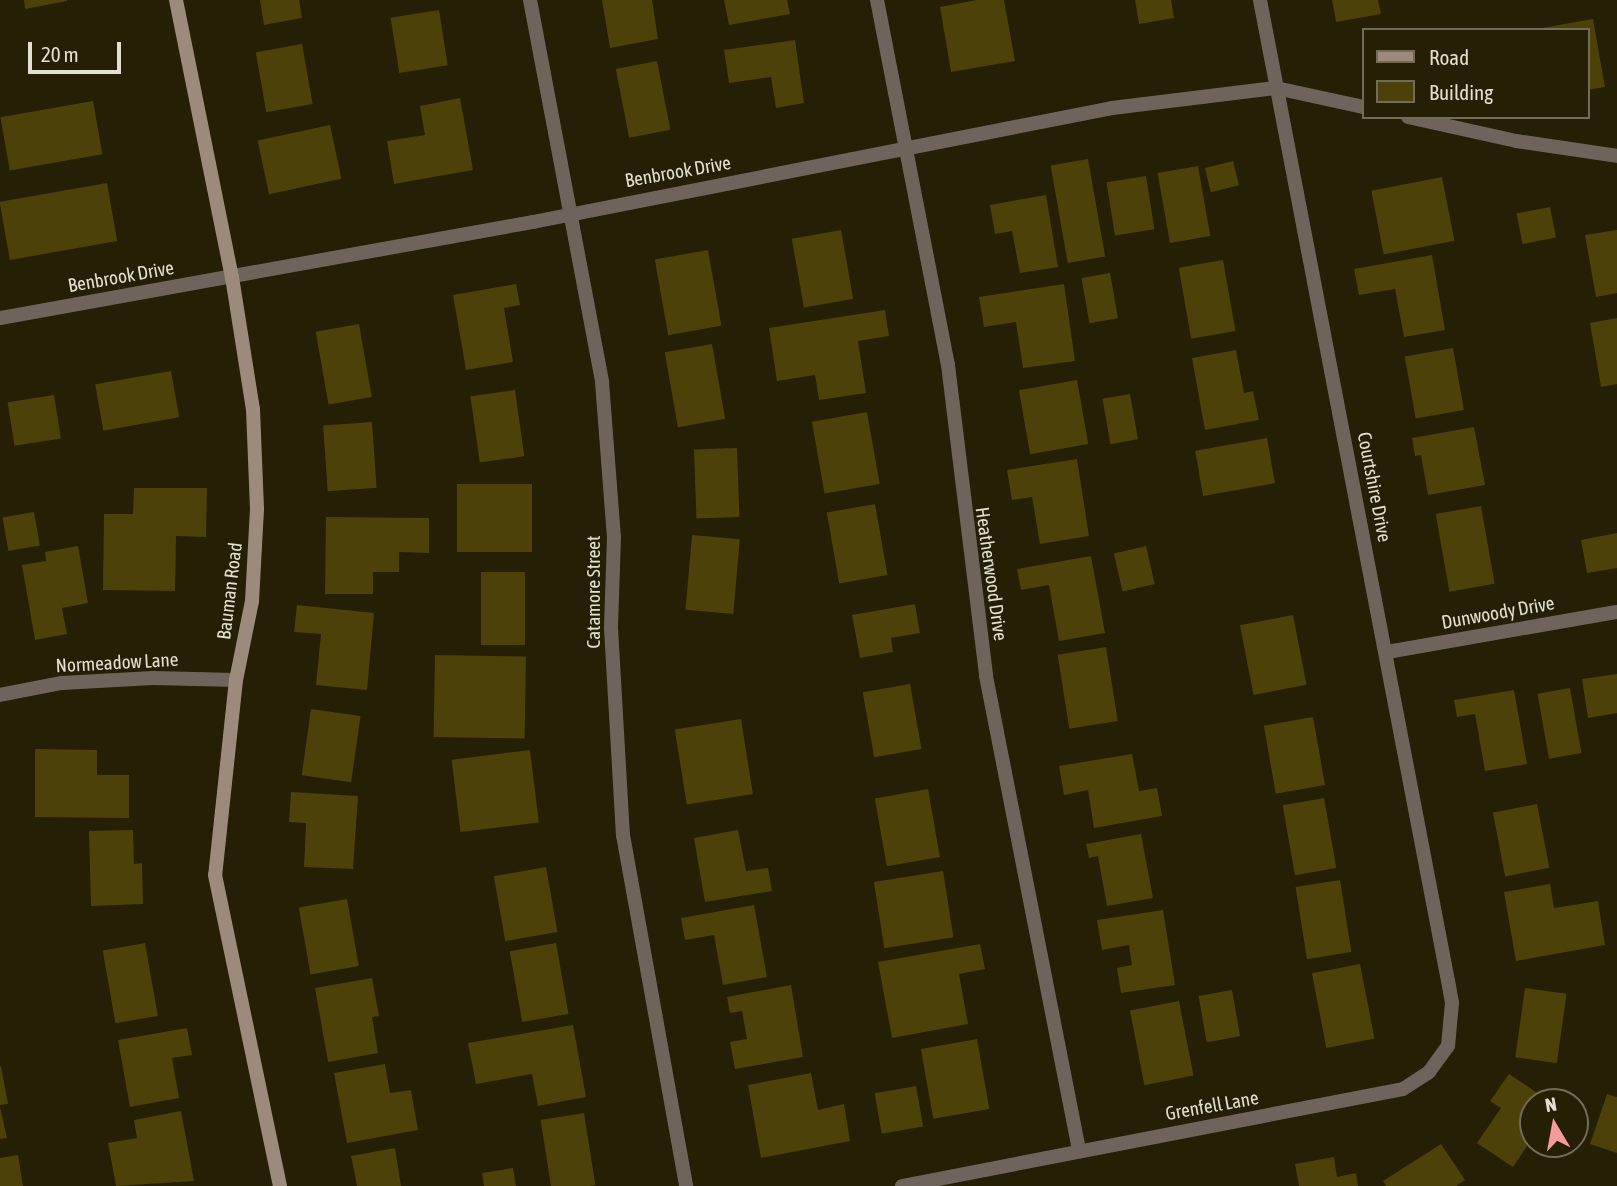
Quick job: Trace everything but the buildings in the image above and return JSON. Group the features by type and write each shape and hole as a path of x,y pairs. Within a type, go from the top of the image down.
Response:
{"street":[{"name":"Bauman Road","path":"176,0 232,277 253,409 257,509 252,601 236,680 215,875 280,1186"},
{"name":"Catamore Street","path":"530,0 602,382 614,537 611,628 623,835 686,1186"},
{"name":"Heatherwood Drive","path":"877,0 948,365 986,676 1079,1151"},
{"name":"Courtshire Drive","path":"1260,0 1448,981"},
{"name":"Benbrook Drive","path":"0,318 907,150 1111,108 1276,88 1362,107"},
{"path":"1417,119 1516,141 1617,156"},
{"name":"Dunwoody Drive","path":"1387,652 1617,612"},
{"name":"Normeadow Lane","path":"0,695 62,683 153,678 236,680"},
{"name":"Grenfell Lane","path":"902,1186 1403,1089 1429,1072 1448,1046 1448,981"}]}
